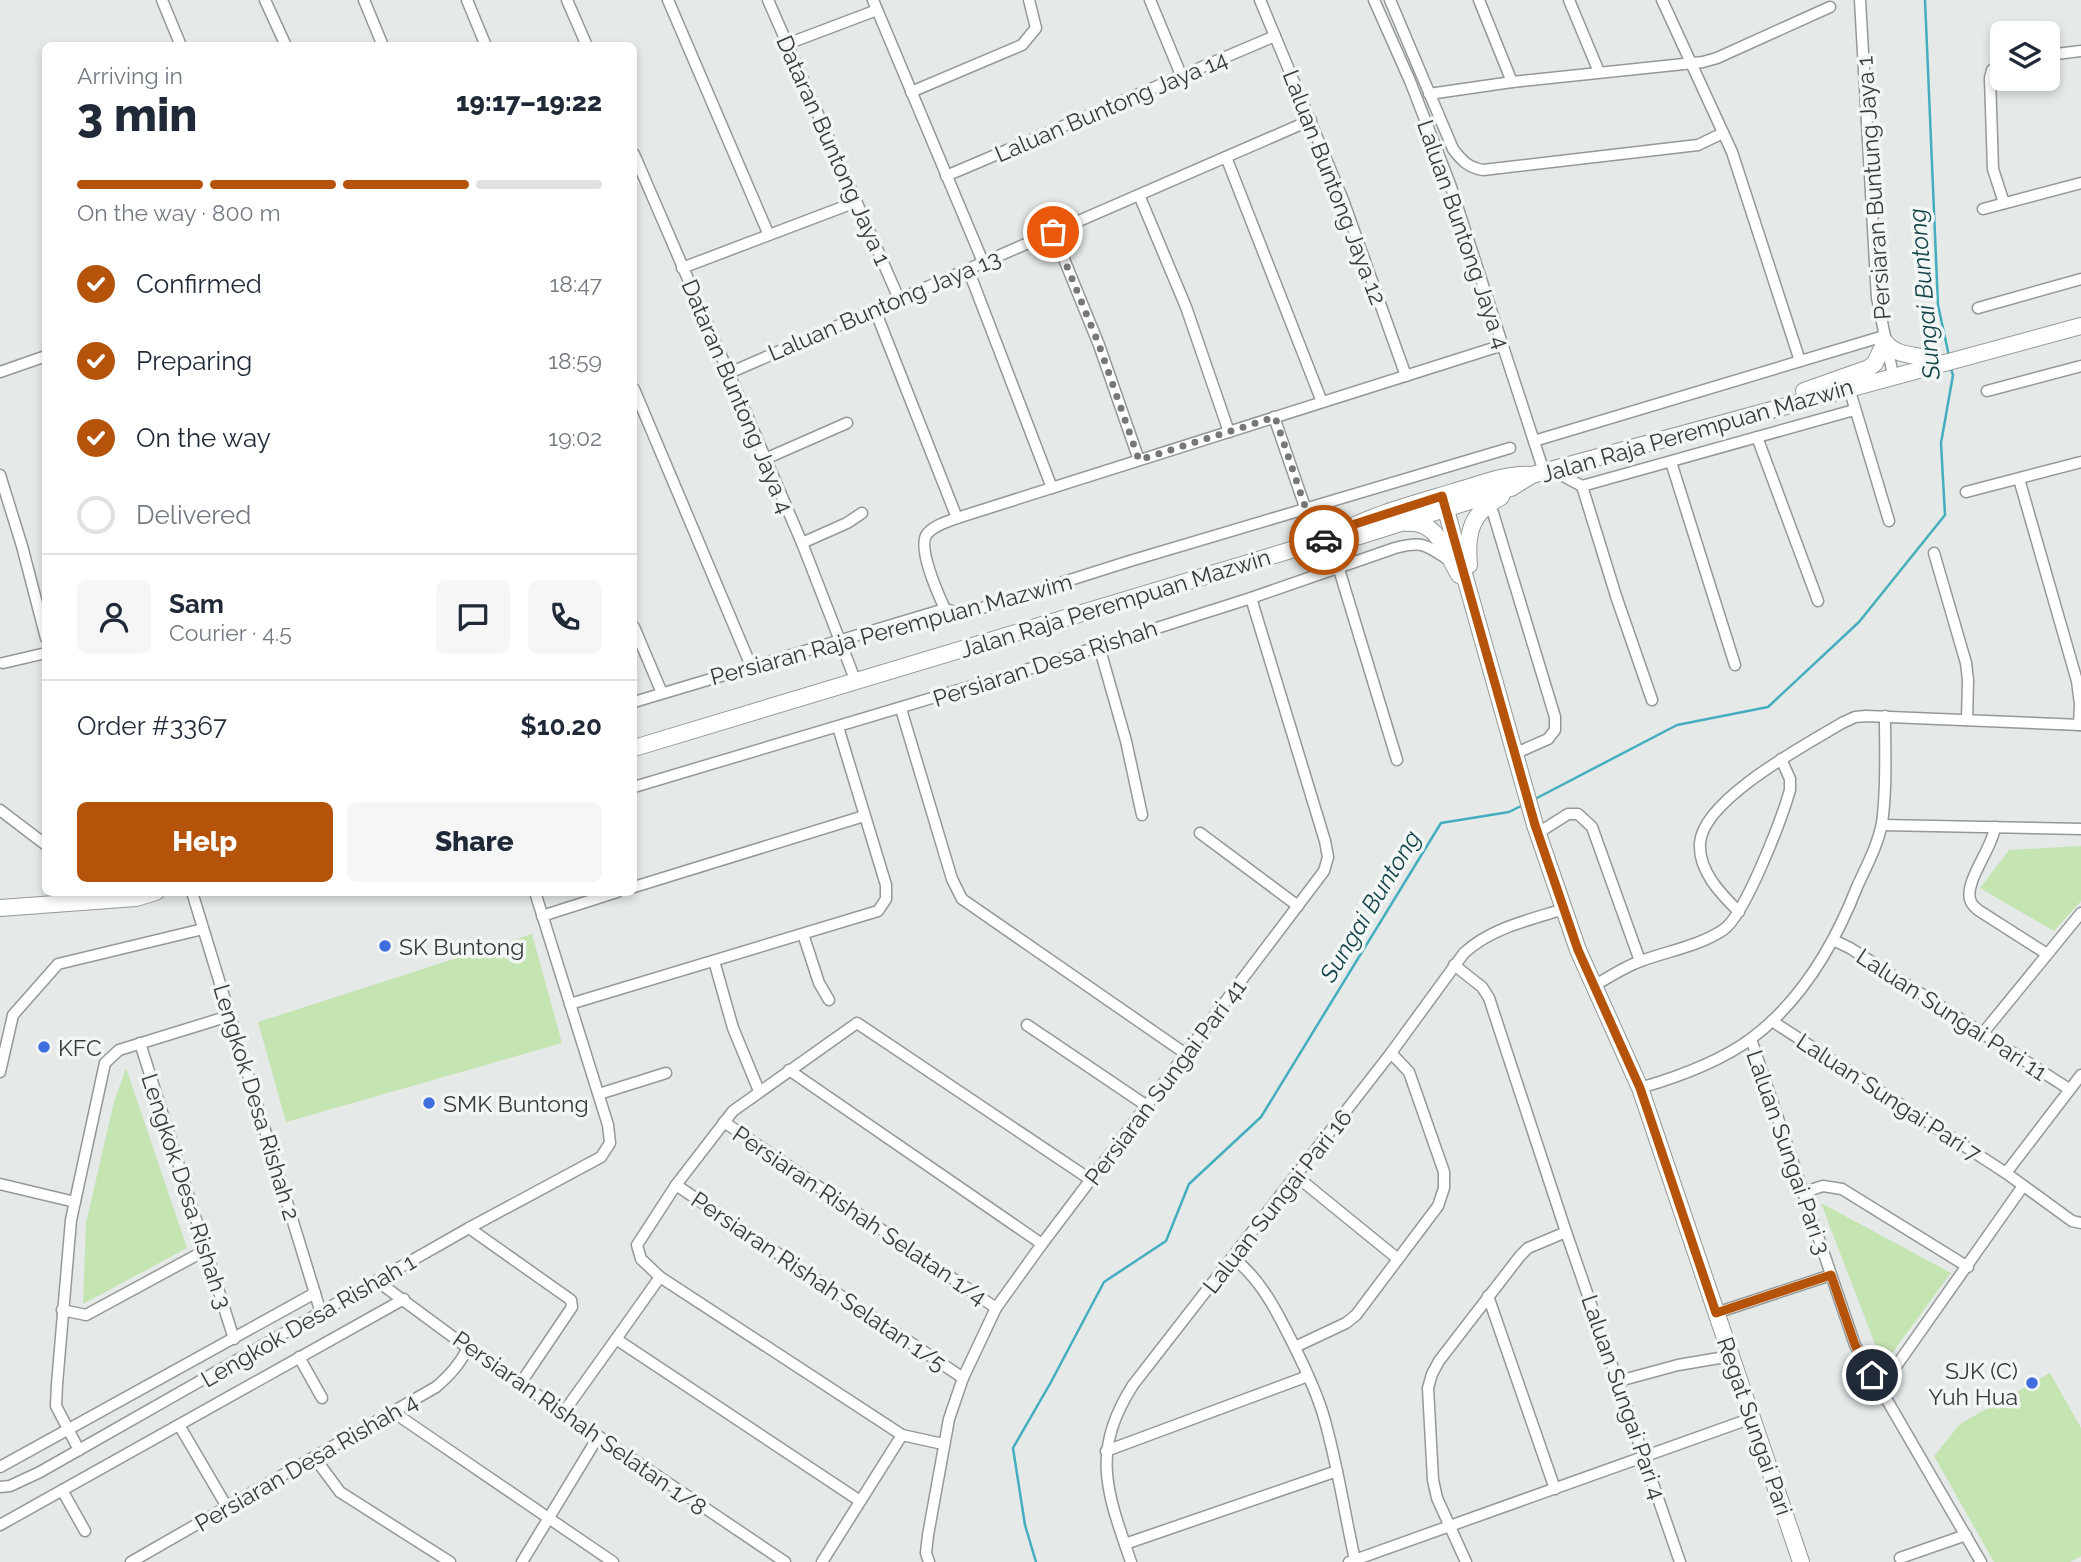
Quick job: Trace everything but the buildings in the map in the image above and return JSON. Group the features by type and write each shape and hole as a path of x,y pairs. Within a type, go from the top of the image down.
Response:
{"main road":[{"name":"Jalan Raja Perempuan Mazwin","path":"1537,475 1959,357 2081,326"},
{"path":"1768,410 1814,387 1869,368 1878,358 1884,339 1897,353 1931,358 1940,363"},
{"path":"1324,540 1355,524 1444,502 1509,476 1537,475"},
{"path":"1468,584 1468,538 1472,523 1490,503 1537,475"},
{"name":"Jalan Raja Perempuan Mazwin","path":"637,747 1324,540 1360,536 1444,502"},
{"name":"Regat Sungai Pari","path":"1444,502 1536,829 1594,986 1640,1088 1801,1562"},
{"path":"1391,525 1412,522 1423,524 1437,535 1459,575 1468,584"},
{"path":"0,908 63,905 143,896"},
{"path":"0,900 63,905"},
{"path":"0,916 63,905"}],"street":[{"path":"162,0 179,42"},
{"path":"265,0 284,42"},
{"path":"364,0 381,42"},
{"path":"467,0 484,42"},
{"path":"567,0 585,42"},
{"path":"668,0 768,233"},
{"name":"Dataran Buntong Jaya 1","path":"768,0 899,299"},
{"path":"911,92 1022,45 1036,28 1029,0"},
{"path":"1150,0 1181,75"},
{"name":"Laluan Buntong Jaya 12","path":"1260,0 1353,226 1406,376"},
{"name":"Laluan Buntong Jaya 4","path":"1374,0 1410,80 1450,184 1534,441 1537,475"},
{"path":"1390,0 1453,149 1471,168 1483,170 1698,145 1723,133"},
{"path":"1479,0 1512,82"},
{"path":"1569,0 1599,72"},
{"path":"1662,0 1742,179 1800,361"},
{"name":"Persiaran Buntung Jaya 1","path":"1860,0 1877,298 1893,376"},
{"path":"787,44 875,5 983,262"},
{"path":"1429,94 1717,58 1830,7"},
{"name":"Laluan Buntong Jaya 14","path":"946,176 1275,36"},
{"path":"2060,54 2081,51"},
{"path":"1990,91 1993,169 2004,203"},
{"name":"Laluan Buntong Jaya 13","path":"727,374 1311,120"},
{"path":"1226,157 1322,402"},
{"name":"Dataran Buntong Jaya 4","path":"639,180 682,268 802,543 856,682"},
{"path":"1983,209 2081,183"},
{"path":"1139,195 1186,307 1229,432"},
{"path":"682,268 768,233 856,202"},
{"path":"1053,232 1099,345 1139,460"},
{"path":"968,270 1052,488"},
{"path":"1978,308 2081,279"},
{"path":"874,310 957,518"},
{"path":"1534,441 1800,361 1884,339"},
{"path":"945,609 922,546 925,535 934,527 1503,345"},
{"path":"0,372 42,357"},
{"path":"1987,391 2081,366"},
{"path":"1849,388 1889,521"},
{"path":"637,396 751,666"},
{"path":"1537,475 1582,486 1854,410"},
{"path":"1275,417 1306,508 1324,540"},
{"path":"765,459 847,424"},
{"path":"1757,437 1818,601"},
{"name":"Persiaran Raja Perempuan Mazwim","path":"637,701 945,609 969,612 1510,448"},
{"path":"1671,462 1735,665"},
{"path":"1965,492 2081,462"},
{"path":"0,475 42,622"},
{"path":"1736,917 1709,877 1700,844 1703,831 1713,816 1742,788 1781,759 1855,717 2080,725 2077,681 2019,479"},
{"path":"1582,486 1652,700"},
{"path":"1490,503 1555,718 1555,730 1548,739 1514,754"},
{"path":"802,543 847,523 862,513"},
{"name":"Persiaran Desa Rishah","path":"637,786 901,709 1251,598 1395,548 1418,543 1430,546 1450,559"},
{"path":"1934,553 1966,663 1968,720"},
{"path":"1339,566 1397,760"},
{"name":"Persiaran Sungai Pari 41","path":"929,1562 926,1553 928,1535 949,1419 963,1378 996,1308 1324,871 1328,857 1251,598"},
{"path":"637,634 662,693"},
{"path":"1100,646 1126,741 1142,815"},
{"path":"3,663 42,654"},
{"path":"901,709 951,879 962,899 1186,1054"},
{"name":"Laluan Sungai Pari 3","path":"1640,1088 1686,1072 1751,1039 1772,1021 1819,964 1855,893 1882,825 1885,716"},
{"path":"570,1004 877,911 886,899 886,885 838,727"},
{"path":"1594,986 1640,961 1724,930 1736,917 1758,873 1790,790 1790,779 1781,759"},
{"path":"0,810 42,842"},
{"path":"1536,829 1568,814 1578,814 1592,827 1640,961"},
{"path":"637,886 864,816"},
{"path":"1882,825 2081,829"},
{"path":"1995,827 1991,842 1969,889 1970,902 1978,910 2047,954"},
{"path":"1200,833 1298,906"},
{"name":"Lengkok Desa Rishah 2","path":"193,896 321,1313"},
{"path":"536,896 599,1094 666,1073"},
{"path":"542,916 604,896"},
{"name":"Laluan Sungai Pari 16","path":"1131,1562 1112,1508 1106,1451 1117,1410 1133,1385 1391,1053 1454,965 1475,943 1516,924 1564,909"},
{"path":"1983,1033 2081,914"},
{"path":"0,1073 13,1015 58,964 203,929"},
{"path":"803,934 819,983 829,1000"},
{"name":"Laluan Sungai Pari 11","path":"1833,940 1850,948 2069,1089"},
{"path":"714,961 733,1028 759,1091"},
{"name":"Laluan Sungai Pari 4","path":"1454,965 1482,987 1489,998 1566,1232 1681,1562"},
{"path":"79,1450 56,1406 62,1310 71,1220 105,1063 119,1049 229,1016"},
{"name":"Laluan Sungai Pari 7","path":"1772,1021 2006,1173 2076,1222"},
{"path":"943,1444 902,1434 660,1277 641,1259 637,1245 676,1185 733,1111 856,1023 1091,1180"},
{"path":"1027,1025 1147,1106"},
{"name":"Laluan Sungai Pari 3","path":"1751,1039 1855,1345 1981,1562"},
{"name":"Lengkok Desa Rishah 3","path":"140,1043 234,1339"},
{"path":"1295,1347 1346,1323 1356,1315 1438,1206 1444,1188 1444,1172 1409,1072 1391,1053"},
{"path":"789,1070 1042,1244"},
{"name":"Laluan Sungai Pari 7","path":"2006,1173 2081,1075"},
{"name":"Lengkok Desa Rishah 1","path":"0,1487 10,1486 79,1450 469,1228 601,1157 610,1143 599,1094"},
{"name":"Persiaran Rishah Selatan 1/4","path":"724,1122 996,1308"},
{"path":"1296,1176 1398,1259"},
{"path":"0,1184 75,1202"},
{"name":"Persiaran Rishah Selatan 1/5","path":"676,1185 963,1378"},
{"path":"1804,1192 1823,1186 1842,1189 1968,1267"},
{"path":"1880,1389 2023,1186"},
{"path":"469,1228 571,1300 572,1307 520,1384"},
{"path":"1466,1562 1448,1527 1433,1480 1429,1388 1432,1374 1438,1361 1528,1248 1566,1232"},
{"path":"62,1310 86,1315 205,1250"},
{"path":"1233,1258 1258,1283 1295,1347 1322,1411 1337,1471 1352,1561 1752,1419"},
{"path":"1716,1313 1831,1275"},
{"path":"563,1413 660,1277"},
{"name":"Persiaran Rishah Selatan 1/8","path":"377,1281 520,1384 785,1562"},
{"name":"Lengkok Desa Rishah 1","path":"0,1467 315,1293"},
{"path":"1488,1296 1555,1489"},
{"path":"0,1525 404,1299"},
{"path":"616,1339 860,1501"},
{"name":"Persiaran Desa Rishah 4","path":"131,1562 393,1412 450,1376 468,1348"},
{"path":"1619,1381 1678,1365 1731,1356"},
{"path":"299,1357 322,1398"},
{"path":"1106,1451 1308,1377"},
{"path":"393,1412 613,1562"},
{"path":"178,1425 227,1507"},
{"path":"821,1562 902,1434"},
{"path":"522,1562 598,1437"},
{"path":"314,1457 340,1492 450,1562"},
{"path":"1125,1544 1337,1471"},
{"path":"62,1490 85,1531"},
{"path":"1900,1558 1966,1535"}],"green space":[{"path":"2081,846 2081,901 2054,931 1980,888 2009,850"},
{"path":"532,934 562,1043 286,1122 258,1022"},
{"path":"126,1068 187,1248 83,1304 86,1223 114,1102"},
{"path":"1821,1203 1951,1273 1883,1365"},
{"name":"SJK (C) Yuh Hua","path":"2050,1373 2081,1428 2081,1556 2070,1562 1994,1562 1934,1456 1960,1424"}],"waterway":[{"name":"Sungai Buntong","path":"1925,0 1938,305 1949,356"},
{"name":"Sungai Buntong","path":"1535,799 1677,725 1768,707 1859,622 1945,515 1941,443 1953,375 1951,369"},
{"name":"Sungai Buntong","path":"1036,1562 1025,1525 1013,1448 1104,1282 1166,1241 1189,1184 1261,1117 1441,823 1509,812 1523,805"}],"way so far":[{"path":"1053,232 1099,345 1139,460 1275,417 1317,542 1324,540"}],"place":[{"name":"SK Buntong","path":"385,946"},
{"name":"KFC","path":"44,1047"},
{"name":"SMK Buntong","path":"429,1103"},
{"name":"SJK (C) Yuh Hua","path":"2032,1383"}],"route":[{"path":"1324,540 1355,524 1442,496 1535,825 1578,950 1633,1069 1716,1313 1831,1275 1847,1326 1872,1375"}]}
